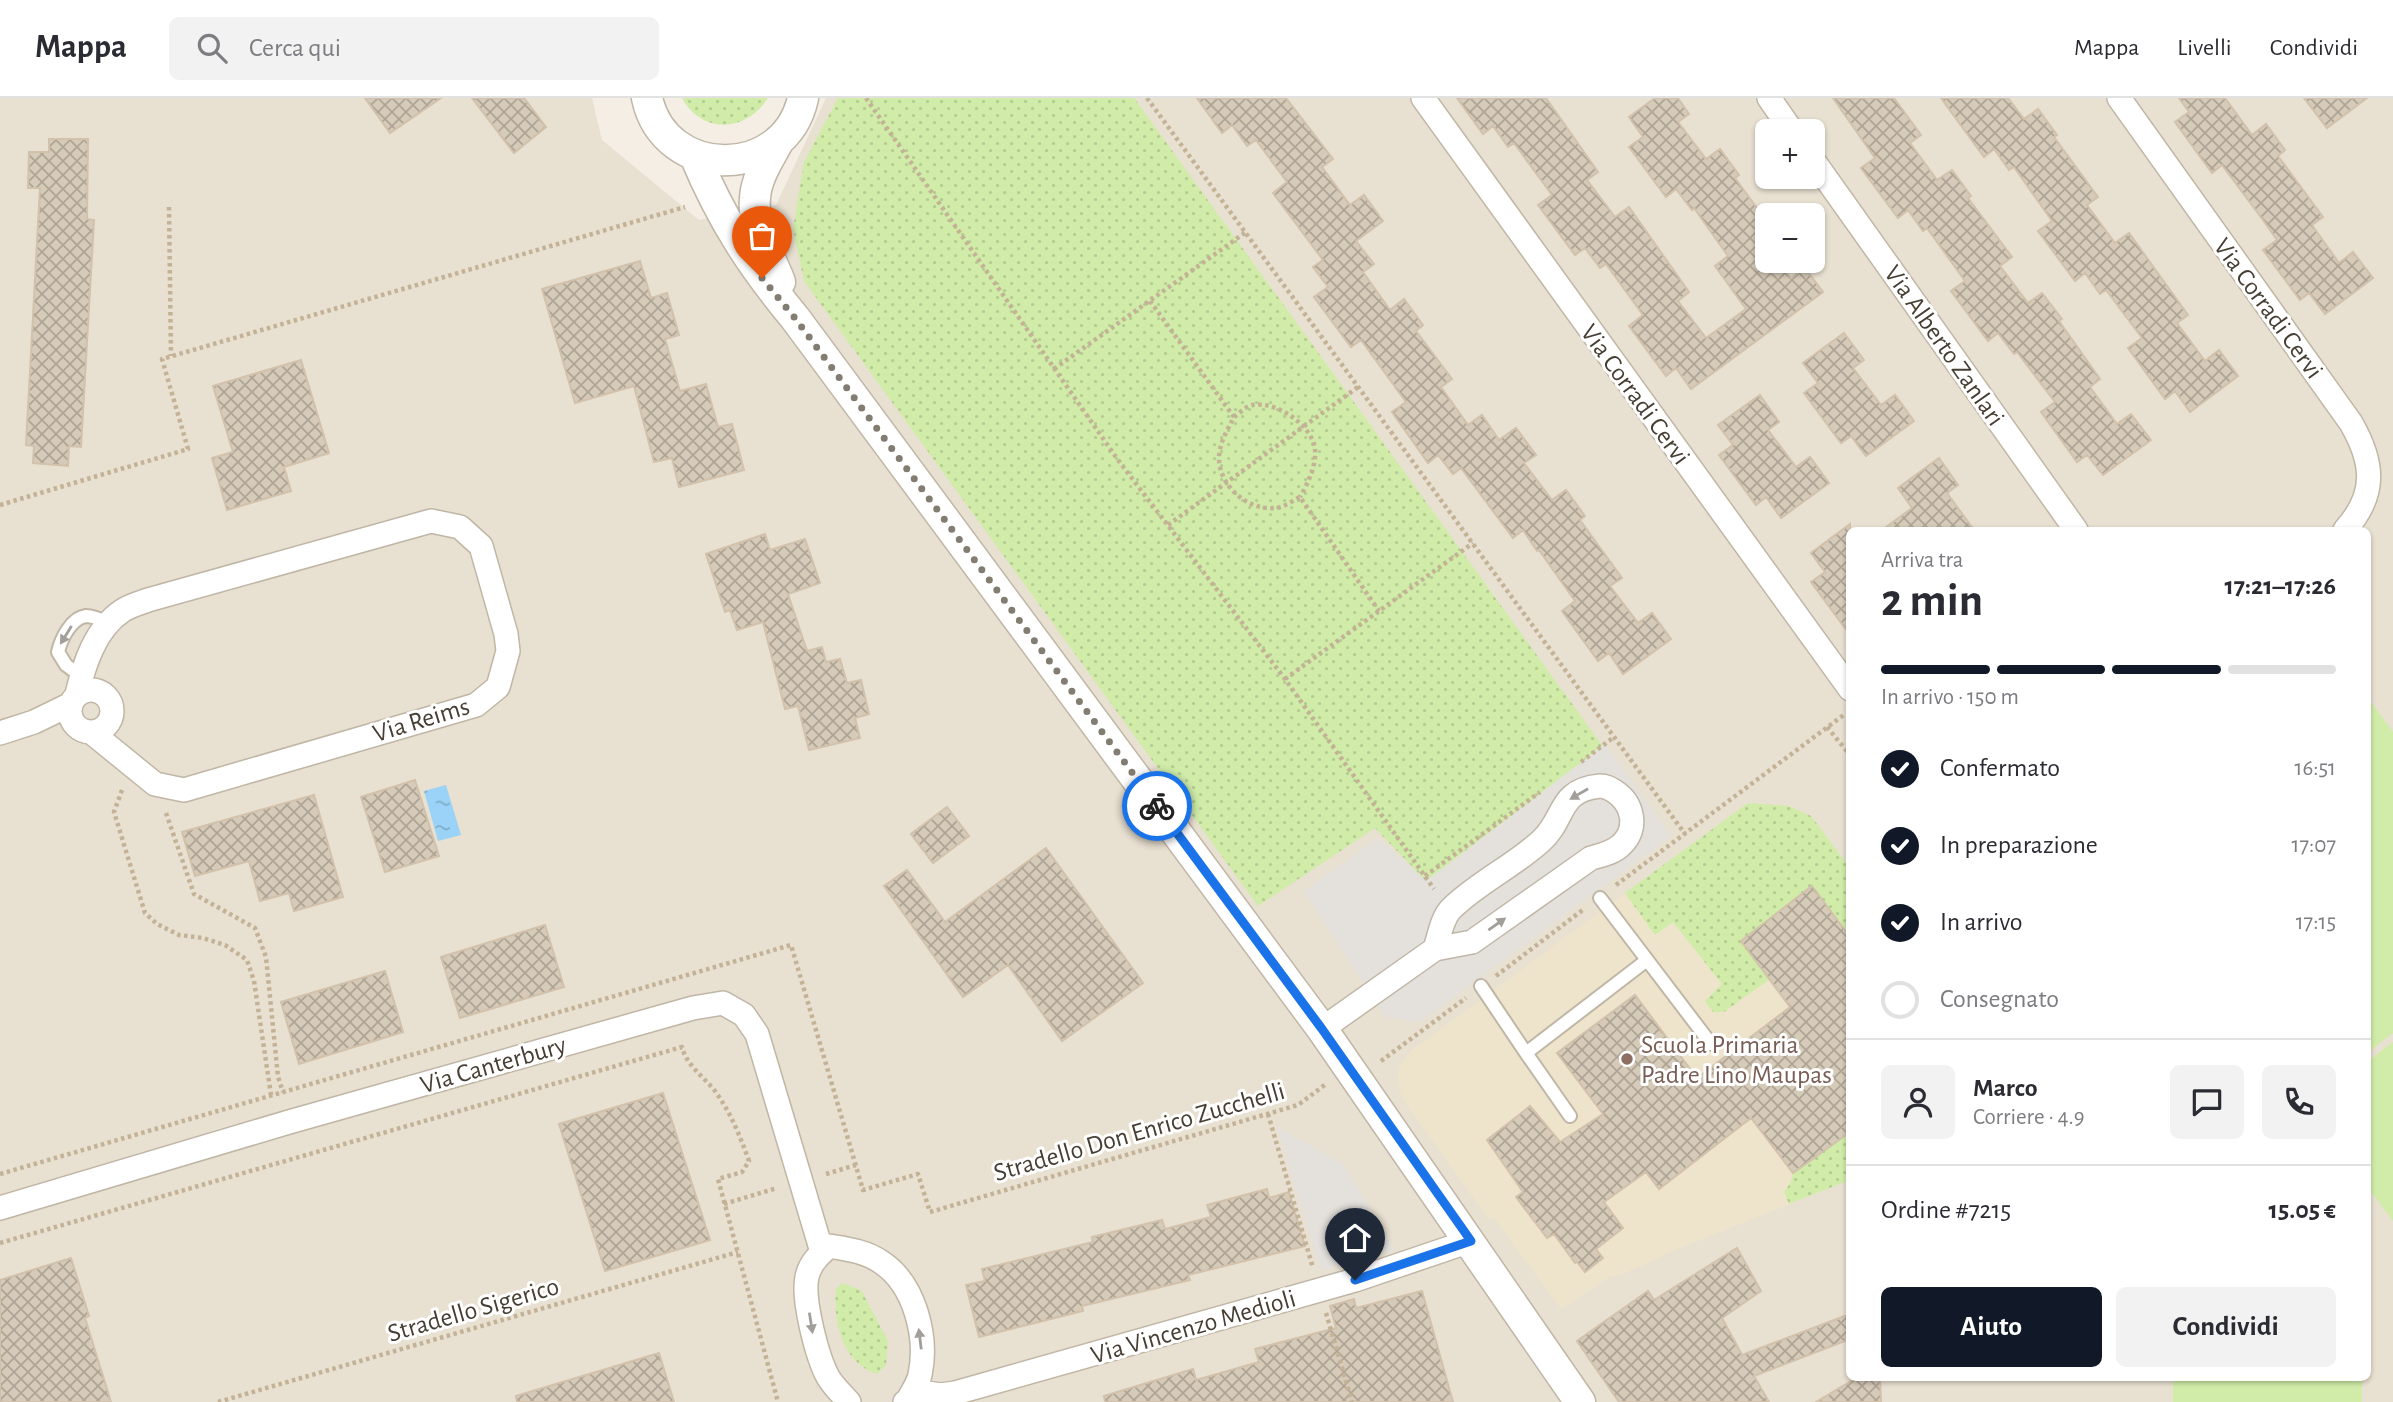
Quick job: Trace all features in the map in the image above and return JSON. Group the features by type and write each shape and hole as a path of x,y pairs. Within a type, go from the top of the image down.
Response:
{"street":[{"path":"646,98 659,128 676,145 695,156 716,161 738,160 759,154 778,142"},
{"name":"Via Corradi Cervi","path":"1423,98 1846,684"},
{"path":"1769,98 1784,119"},
{"name":"Via Corradi Cervi","path":"2119,98 2351,422 2364,445 2369,483 2357,517 2348,527"},
{"path":"795,318 757,221 754,198 760,178 778,142 791,127 804,101"},
{"path":"695,156 713,200 762,278 795,318 1322,1029 1580,1402"},
{"name":"Via Alberto Zanlari","path":"1825,177 2074,527"},
{"name":"Via Reims","path":"79,706 124,778 184,790 476,705 498,687 508,651 506,634 481,546 460,527 430,521 148,600 122,610 104,627"},
{"path":"104,627 100,673 106,695 112,705 111,717 124,778"},
{"path":"79,706 104,627"},
{"path":"0,733 79,706 88,689 106,695"},
{"path":"79,706 105,727 111,717"},
{"path":"1322,1029 1435,949 1472,942 1591,858 1622,845 1631,831 1632,813 1625,797 1604,785 1580,789 1562,806 1555,826 1542,841 1449,911 1435,949"},
{"name":"Via Canterbury","path":"0,1208 693,1007 723,1003 744,1015 757,1034 822,1252"},
{"name":"Via Vincenzo Medioli","path":"909,1397 937,1398 1319,1290 1471,1241"},
{"path":"849,1402 828,1378 813,1334 807,1298 807,1277 816,1257 829,1246 862,1252 881,1262 901,1280 915,1312 923,1340 920,1378 909,1397"}],"lane":[{"path":"79,706 66,664 58,652 61,641 69,628 80,618 94,617 104,627"},
{"path":"1600,898 1711,1044"},
{"path":"1526,1053 1647,960"},
{"path":"1481,986 1570,1116"}],"path":[{"path":"866,98 1118,460 1284,679 1449,911"},
{"path":"1147,98 1685,834"},
{"path":"0,505 188,449 162,359 713,200"},
{"path":"169,207 171,356"},
{"path":"1054,369 1246,232"},
{"path":"1150,301 1234,416"},
{"path":"1168,525 1358,387"},
{"path":"1250,405 1261,405 1279,409 1303,427 1314,445 1314,459 1309,480 1300,497 1278,508 1262,508 1242,498 1225,483 1219,459 1222,441 1234,416 1250,405"},
{"path":"1300,497 1379,611"},
{"path":"1284,679 1473,543"},
{"path":"1828,727 1846,750"},
{"path":"1572,769 1614,737"},
{"path":"124,778 132,792"},
{"path":"124,778 114,812 145,913 157,924 179,935 203,938 225,945 247,960 254,981 271,1096"},
{"path":"1425,876 1549,785"},
{"path":"161,807 167,813 194,894 255,928 261,939 278,1077 299,1157"},
{"path":"0,1243 682,1047 685,1059 726,1107 749,1161 742,1172 718,1179 778,1402"},
{"name":"Stradello Don Enrico Zucchelli","path":"930,1212 1298,1105 1349,1067"},
{"path":"1268,1114 1352,1402"},
{"name":"Stradello Sigerico","path":"218,1402 738,1252"}],"shaded area":[{"path":"0,98 592,98 602,140 699,220 776,205 826,98 2393,98 2393,1402 0,1402"},
{"path":"1605,744 1671,836 1420,1022 1385,1017 1304,891 1378,838 1426,881"},
{"name":"Scuola Primaria Padre Lino Maupas","path":"1748,803 1789,806 1811,816 1846,863 1846,1182 1685,1246 1621,1275 1609,1277 1561,1309 1495,1219 1488,1218 1401,1095 1399,1067 1411,1051"},
{"path":"1277,1127 1343,1164 1395,1250 1321,1271"}],"green space":[{"path":"682,98 768,98 749,118 725,125 701,118"},
{"path":"838,98 1134,98 1609,755 1426,881 1375,828 1258,906 804,281 793,229 804,162"},
{"path":"2371,702 2393,732 2393,1033 2371,1050"},
{"path":"1748,803 1789,806 1811,816 1846,863 1846,939 1770,979 1724,1012 1713,1012 1705,1001 1722,984 1673,922 1655,935 1625,893"},
{"path":"2393,1042 2393,1221 2371,1192 2371,1059"},
{"path":"1846,1135 1846,1182 1789,1204 1784,1192 1793,1173"},
{"path":"842,1283 861,1290 888,1341 886,1365 877,1374 855,1361 842,1339 835,1301 836,1289"},
{"path":"2173,1381 2362,1381 2362,1402 2173,1402"}],"water":[{"path":"446,785 461,835 438,841 424,791"}],"building":[{"path":"365,98 441,98 390,133"},
{"path":"472,98 524,98 546,127 514,153"},
{"path":"1197,98 1286,98 1333,159 1322,167 1350,205 1364,195 1383,221 1356,241 1374,264 1363,272 1390,310 1404,299 1423,325 1416,331 1452,379 1441,387 1468,425 1482,415 1499,440 1516,428 1536,455 1524,463 1552,500 1566,490 1585,516 1580,520 1622,578 1610,586 1638,623 1652,613 1671,639 1623,674 1609,653 1598,661 1562,611 1575,601 1539,550 1537,551 1523,530 1513,538 1461,468 1453,474 1438,455 1428,463 1392,412 1406,402 1361,340 1351,347 1314,297 1328,287 1313,267 1323,260 1273,193 1287,182 1256,140 1247,146 1232,125 1222,133"},
{"path":"1457,98 1546,98 1598,172 1587,180 1615,217 1629,207 1689,292 1678,301 1706,338 1746,309 1715,266 1728,256 1694,208 1692,210 1676,189 1666,197 1629,147 1643,137 1629,117 1655,98 1678,98 1689,114 1678,122 1706,159 1720,149 1739,175 1735,178 1755,205 1755,273 1787,273 1791,278 1798,273 1809,273 1823,292 1691,389 1676,368 1666,376 1629,326 1643,315 1606,264 1600,268 1585,248 1575,255 1538,205 1552,195 1514,143 1508,147 1493,126 1483,134"},
{"path":"1833,98 1894,98 1921,135 1910,143 1937,180 1952,170 1971,196 1968,198 2012,257 2000,266 2028,303 2042,293 2062,319 2059,321 2100,379 2090,387 2117,424 2131,414 2151,440 2103,475 2087,455 2077,462 2041,412 2055,402 2017,352 2014,354 1998,333 1988,341 1951,291 1965,281 1927,228 1923,231 1908,210 1898,218 1861,168 1875,158"},
{"path":"1941,98 2008,98 2024,119 2038,109 2057,135 2054,137 2098,197 2087,205 2115,243 2129,233 2188,315 2177,323 2205,361 2219,350 2238,376 2190,412 2175,391 2165,399 2128,348 2142,338 2106,290 2100,294 2085,273 2075,281 2038,231 2052,221 2014,167 2009,170 1994,149 1984,157"},
{"path":"2179,98 2225,98 2252,135 2266,124 2285,150 2278,156 2323,217 2312,225 2339,263 2353,252 2373,278 2325,314 2309,293 2300,300 2263,250 2277,240 2263,220 2222,165 2212,173 2175,122 2189,112"},
{"path":"2304,98 2367,98 2327,128"},
{"path":"49,139 88,139 87,219 94,220 81,447 69,446 68,466 33,463 34,446 26,445 40,188 28,188 29,152 49,152"},
{"path":"640,261 651,298 667,293 679,335 665,339 680,391 706,384 718,427 732,424 744,470 679,487 672,458 654,462 634,386 575,403 542,289"},
{"path":"1844,333 1864,360 1853,368 1881,405 1895,395 1914,421 1866,456 1851,436 1841,443 1804,393 1818,383 1803,363"},
{"path":"301,360 329,453 284,467 291,491 227,510 212,458 233,452 213,386"},
{"path":"1760,395 1779,422 1768,430 1796,467 1810,457 1829,483 1781,518 1766,497 1756,505 1719,455 1733,445 1718,425"},
{"path":"1939,458 1958,485 1947,493 1972,527 1886,527 1912,508 1898,488"},
{"path":"1850,524 1850,527 1846,527 1846,630 1811,582 1825,572 1811,553"},
{"path":"765,534 770,550 805,539 820,583 788,594 807,651 822,647 826,662 840,659 847,683 861,680 869,714 855,718 860,738 809,750 798,706 785,709 763,622 737,630 730,610 725,612 706,554"},
{"path":"415,780 439,856 385,872 361,797"},
{"path":"314,795 343,897 294,911 289,893 260,901 249,861 195,876 182,832"},
{"path":"947,807 969,836 933,863 911,834"},
{"path":"1046,848 1143,983 1062,1041 1008,965 963,997 884,886 907,870 945,922"},
{"path":"1812,886 1846,932 1846,1135 1793,1173 1751,1118 1659,1189 1646,1172 1604,1202 1623,1228 1596,1249 1603,1258 1585,1272 1554,1234 1547,1238 1516,1197 1523,1192 1487,1140 1530,1106 1560,1142 1603,1114 1557,1053 1635,995 1697,1078 1790,1007 1741,941"},
{"path":"545,925 564,987 460,1018 441,957"},
{"path":"385,971 403,1032 299,1064 281,1002"},
{"path":"663,1093 710,1240 605,1271 559,1124"},
{"path":"1267,1189 1269,1198 1289,1192 1305,1246 1188,1275 1190,1280 1082,1306 1083,1311 979,1337 966,1285 985,1281 982,1269 1093,1242 1092,1237 1162,1220 1165,1229 1211,1217 1207,1205"},
{"path":"1737,1248 1761,1291 1722,1318 1742,1355 1846,1316 1846,1341 1754,1376 1769,1402 1619,1402 1577,1341 1648,1291 1654,1300"},
{"path":"71,1258 89,1316 85,1318 111,1402 0,1402 0,1280"},
{"path":"1422,1291 1453,1402 1105,1402 1104,1396 1193,1369 1196,1380 1259,1362 1255,1349 1336,1328 1330,1306 1354,1299 1356,1308"},
{"path":"659,1353 674,1402 517,1402 516,1396"},
{"path":"1851,1381 1880,1381 1881,1402 1816,1402"}],"way so far":[{"path":"762,278 795,318 1157,806"}],"place":[{"name":"Scuola Primaria Padre Lino Maupas","path":"1627,1059"}],"route":[{"path":"1157,806 1322,1029 1471,1241 1355,1280"}]}
